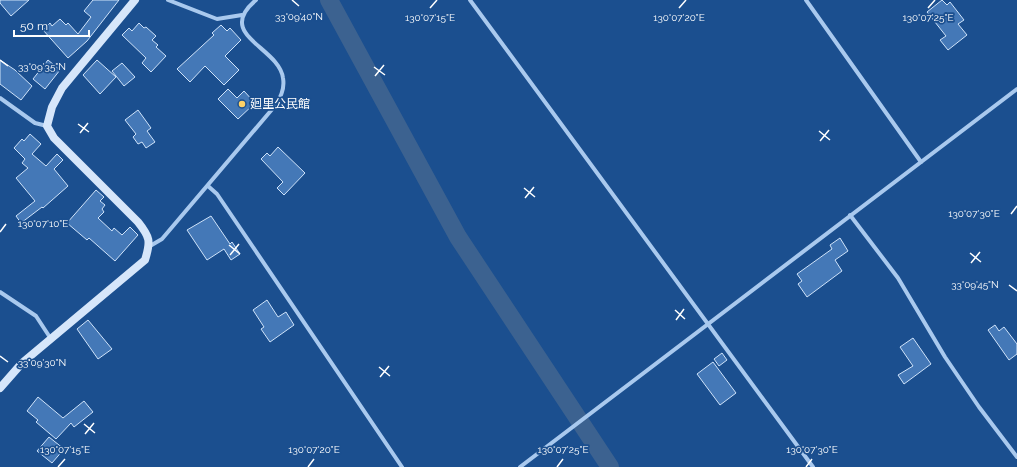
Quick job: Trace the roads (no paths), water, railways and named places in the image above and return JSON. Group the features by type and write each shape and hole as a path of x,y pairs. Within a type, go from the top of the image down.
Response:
{"street":[{"path":"0,388 22,363 145,260 150,246 148,234 138,222 54,138 47,126 52,107 62,88 135,0"},
{"path":"168,0 217,19 242,15"},
{"path":"150,246 162,239 208,186 274,107 283,92 283,77 275,64 247,35 241,24 242,15 256,0"},
{"path":"470,0 813,467"},
{"path":"806,0 921,162"},
{"path":"520,467 1017,89"},
{"path":"0,98 35,123 47,126"},
{"path":"208,186 217,194 402,467"},
{"path":"850,215 898,278 945,356 979,407 1017,457"},
{"path":"0,292 36,316 51,339"}],"waterway":[{"path":"329,0 458,237 610,467"}],"place":[{"name":"廻里公民館","path":"242,104"}]}
